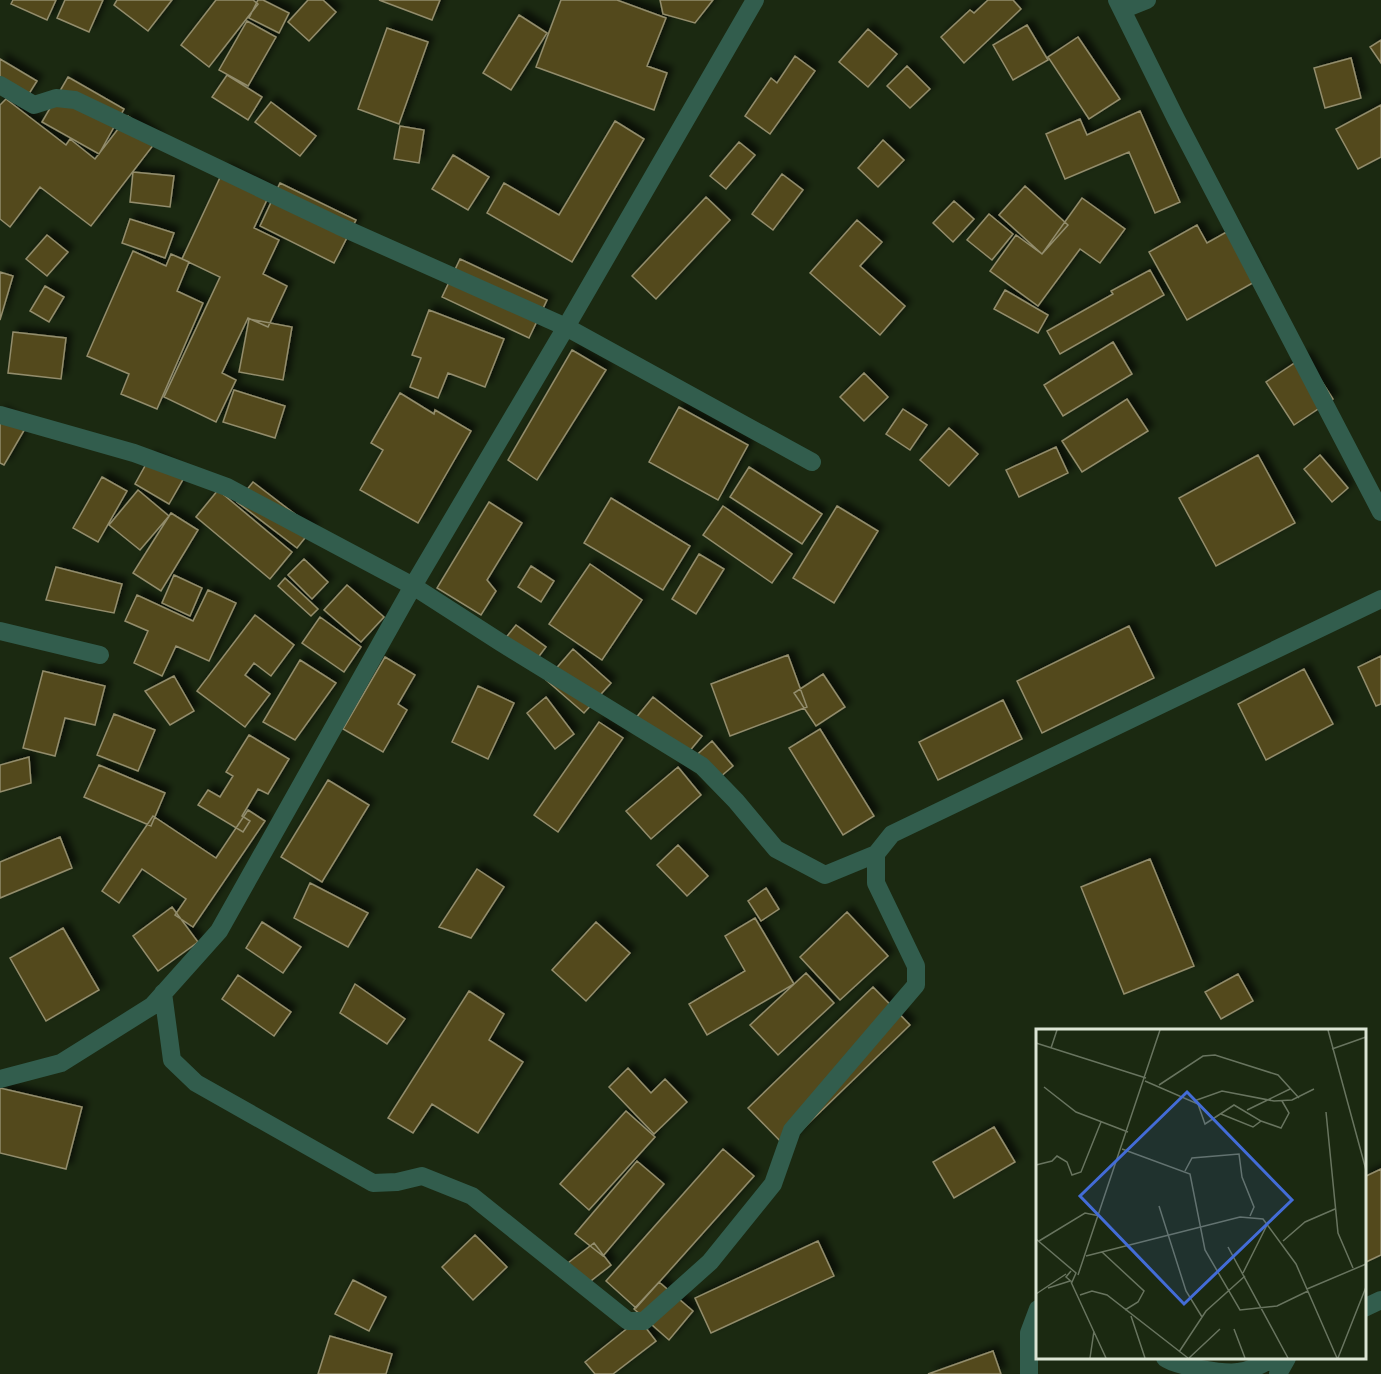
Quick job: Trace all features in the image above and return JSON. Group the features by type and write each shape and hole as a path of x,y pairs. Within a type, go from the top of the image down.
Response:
{"street":[{"path":"0,1078 61,1063 152,1006 219,931 413,586 567,327 755,0"},
{"path":"1147,0 1119,5 1181,130 1381,512"},
{"path":"0,85 34,105 56,98 75,100 339,226 567,327 812,462"},
{"path":"0,415 134,453 227,487 413,586 702,766 736,801 776,849 825,875 876,854 892,834 1381,599"},
{"path":"0,631 100,656"},
{"path":"163,993 172,1060 196,1083 373,1184 397,1182 422,1176 472,1196 628,1321 644,1321 710,1262 773,1184 792,1130 916,985 916,966 876,883 876,854"},
{"path":"1366,1308 1381,1300"},
{"path":"1029,1374 1029,1333 1036,1314"},
{"path":"1166,1359 1170,1362 1200,1368 1238,1372 1264,1364 1272,1359"},
{"path":"1278,1374 1286,1359"}],"building":[{"path":"13,0 56,0 47,20 11,4"},
{"path":"65,0 103,0 89,32 57,18"},
{"path":"117,0 172,0 148,31 114,5"},
{"path":"216,0 253,0 258,4 209,67 181,45"},
{"path":"258,0 263,0 289,13 279,33 249,18"},
{"path":"308,0 323,0 336,12 309,41 288,22"},
{"path":"379,0 440,0 432,20"},
{"path":"561,0 617,0 666,18 647,66 667,73 654,110 536,67"},
{"path":"660,0 713,0 695,23 663,14"},
{"path":"988,0 1013,0 1021,9 964,63 941,37 970,10 974,13"},
{"path":"519,15 547,33 511,90 483,73"},
{"path":"247,21 276,37 248,86 219,70"},
{"path":"1027,25 1048,60 1013,80 993,45"},
{"path":"387,28 428,42 399,124 358,109"},
{"path":"868,29 897,54 868,87 839,62"},
{"path":"1078,37 1120,99 1089,119 1048,57"},
{"path":"1381,40 1381,63 1370,47"},
{"path":"795,56 815,71 770,134 745,116 771,78 777,83"},
{"path":"1351,58 1361,98 1325,108 1314,68"},
{"path":"0,59 37,81 22,105 0,91"},
{"path":"907,66 930,89 910,108 887,86"},
{"path":"227,75 262,97 248,120 212,97"},
{"path":"68,77 124,109 99,154 42,122"},
{"path":"6,99 66,145 70,139 95,159 128,116 158,139 91,226 40,187 10,227 0,219 0,105"},
{"path":"271,102 316,136 300,156 255,122"},
{"path":"1381,105 1381,157 1358,169 1336,129"},
{"path":"1140,111 1180,202 1155,213 1129,152 1065,179 1046,134 1080,119 1087,135"},
{"path":"615,121 644,139 572,262 487,213 504,183 559,215"},
{"path":"400,126 424,130 419,163 394,159"},
{"path":"883,140 904,160 878,187 858,168"},
{"path":"739,142 755,155 726,189 710,176"},
{"path":"453,155 489,177 468,210 432,189"},
{"path":"224,169 271,191 254,228 279,240 263,274 287,286 268,327 248,318 222,373 236,380 216,422 164,397 220,277 182,259"},
{"path":"133,172 174,176 170,207 130,202"},
{"path":"782,174 803,190 773,230 752,214"},
{"path":"280,183 356,220 334,263 260,226"},
{"path":"1025,186 1068,225 1042,254 999,215"},
{"path":"706,197 730,220 656,299 632,276"},
{"path":"1082,198 1125,229 1100,263 1080,249 1038,306 990,271 1016,235 1042,254"},
{"path":"954,201 974,219 953,242 933,223"},
{"path":"989,214 1013,234 992,260 967,240"},
{"path":"130,219 174,233 165,258 122,243"},
{"path":"857,220 882,242 860,266 905,306 880,335 810,273"},
{"path":"1197,225 1207,243 1230,230 1258,280 1187,320 1149,252"},
{"path":"47,235 68,252 47,276 26,259"},
{"path":"133,251 166,266 171,254 189,262 177,291 203,303 157,409 121,394 129,374 87,356"},
{"path":"460,259 547,300 529,338 442,297"},
{"path":"1150,270 1164,295 1060,354 1047,331 1113,294 1111,291"},
{"path":"0,272 13,276 0,320"},
{"path":"45,286 64,297 49,322 30,311"},
{"path":"1005,290 1048,315 1038,333 994,309"},
{"path":"429,310 504,339 485,387 448,373 438,398 410,387 421,358 412,355"},
{"path":"249,319 292,327 283,380 239,372"},
{"path":"13,332 66,338 61,379 8,373"},
{"path":"1113,342 1132,374 1063,416 1044,385"},
{"path":"572,350 606,370 537,480 508,460"},
{"path":"1305,356 1333,399 1294,425 1266,382"},
{"path":"864,373 888,397 864,421 840,397"},
{"path":"234,390 285,406 275,438 223,422"},
{"path":"400,393 434,414 435,410 471,431 418,523 360,490 383,450 371,443"},
{"path":"1127,399 1148,431 1082,472 1062,441"},
{"path":"679,407 748,445 718,500 649,462"},
{"path":"903,409 927,425 910,450 886,434"},
{"path":"0,412 26,427 4,465 0,463"},
{"path":"949,428 978,454 949,486 920,460"},
{"path":"1056,447 1068,473 1019,497 1006,470"},
{"path":"1258,455 1295,523 1216,566 1179,498"},
{"path":"1320,455 1348,488 1332,502 1304,469"},
{"path":"150,457 185,476 169,504 135,484"},
{"path":"749,467 822,514 802,544 730,497"},
{"path":"102,477 127,491 98,542 73,528"},
{"path":"253,482 313,528 297,548 237,502"},
{"path":"138,490 169,516 140,550 109,525"},
{"path":"218,490 292,552 270,579 196,517"},
{"path":"611,498 690,546 663,590 584,543"},
{"path":"489,502 522,523 487,580 496,591 481,615 437,588"},
{"path":"723,506 792,554 772,583 703,535"},
{"path":"837,506 878,531 834,603 793,578"},
{"path":"171,513 198,530 161,591 133,573"},
{"path":"699,554 724,569 696,614 672,599"},
{"path":"304,559 328,582 312,599 288,575"},
{"path":"590,564 642,600 602,660 549,624"},
{"path":"531,566 554,581 541,602 518,587"},
{"path":"56,567 122,584 114,613 46,600"},
{"path":"174,575 202,588 190,616 162,603"},
{"path":"285,578 318,609 311,616 278,586"},
{"path":"347,585 384,617 361,642 324,610"},
{"path":"208,590 236,603 209,661 176,646 162,676 134,663 148,631 125,621 137,595 193,621"},
{"path":"255,615 294,645 271,676 254,663 245,675 270,694 245,727 197,691"},
{"path":"320,617 361,647 344,672 302,643"},
{"path":"516,625 546,647 531,667 500,645"},
{"path":"1129,626 1154,678 1042,733 1017,681"},
{"path":"573,649 611,683 584,713 546,680"},
{"path":"788,655 807,707 730,736 711,684"},
{"path":"1381,656 1381,704 1376,706 1358,667"},
{"path":"385,657 415,675 398,704 407,710 383,752 343,729"},
{"path":"300,660 336,683 295,740 263,722"},
{"path":"1304,669 1333,724 1266,760 1238,704"},
{"path":"43,671 105,686 95,725 65,718 55,756 23,748"},
{"path":"823,674 845,707 816,726 794,693"},
{"path":"174,676 194,711 170,725 145,691"},
{"path":"478,686 514,703 488,759 452,742"},
{"path":"546,697 574,734 555,749 527,713"},
{"path":"653,697 702,736 684,758 635,719"},
{"path":"1003,700 1022,739 938,780 919,742"},
{"path":"114,714 155,730 138,771 97,755"},
{"path":"599,722 623,738 558,832 534,815"},
{"path":"820,729 874,816 843,835 789,748"},
{"path":"249,735 289,759 268,794 258,789 242,816 250,821 243,832 198,805 208,790 220,797 233,776 226,772"},
{"path":"712,741 733,766 712,784 691,760"},
{"path":"29,757 31,783 0,792 0,765"},
{"path":"99,765 165,793 151,826 84,797"},
{"path":"678,767 701,795 651,839 626,811"},
{"path":"328,780 369,805 322,882 281,857"},
{"path":"248,810 265,821 193,927 175,915 186,899 142,869 119,903 102,891 153,816 216,858"},
{"path":"60,837 72,868 0,898 0,862"},
{"path":"678,845 708,876 687,896 657,865"},
{"path":"1150,859 1194,966 1124,994 1081,887"},
{"path":"477,869 504,887 471,938 439,927"},
{"path":"310,883 368,913 348,947 294,918"},
{"path":"766,888 779,909 761,921 748,901"},
{"path":"172,907 198,942 158,971 133,936"},
{"path":"847,912 888,956 840,1000 800,957"},
{"path":"755,918 794,984 707,1035 689,1004 745,971 725,936"},
{"path":"262,922 301,947 283,973 246,948"},
{"path":"596,922 630,953 586,1001 552,970"},
{"path":"63,928 99,990 46,1021 10,958"},
{"path":"806,973 834,1003 778,1055 750,1025"},
{"path":"1238,974 1253,1001 1221,1019 1205,992"},
{"path":"238,975 291,1012 274,1036 222,999"},
{"path":"355,984 405,1019 387,1044 340,1013"},
{"path":"873,987 910,1025 785,1146 748,1108"},
{"path":"469,991 504,1014 489,1040 523,1062 478,1133 432,1104 413,1133 388,1118"},
{"path":"628,1068 651,1093 665,1079 687,1102 654,1134 609,1087"},
{"path":"0,1088 82,1107 66,1169 0,1153"},
{"path":"626,1111 655,1137 589,1210 560,1184"},
{"path":"994,1127 1015,1162 954,1198 933,1162"},
{"path":"723,1149 754,1176 636,1308 606,1281"},
{"path":"637,1161 664,1184 603,1256 575,1234"},
{"path":"1381,1169 1381,1255 1366,1262 1366,1176"},
{"path":"475,1235 507,1267 473,1300 442,1267"},
{"path":"818,1241 834,1276 711,1333 695,1298"},
{"path":"594,1243 611,1265 582,1288 564,1266"},
{"path":"353,1280 386,1297 369,1331 335,1314"},
{"path":"659,1282 693,1311 669,1340 634,1309"},
{"path":"639,1319 656,1341 613,1374 595,1374 585,1362"},
{"path":"330,1336 392,1354 386,1374 318,1374"},
{"path":"993,1351 1001,1374 928,1374"}]}
